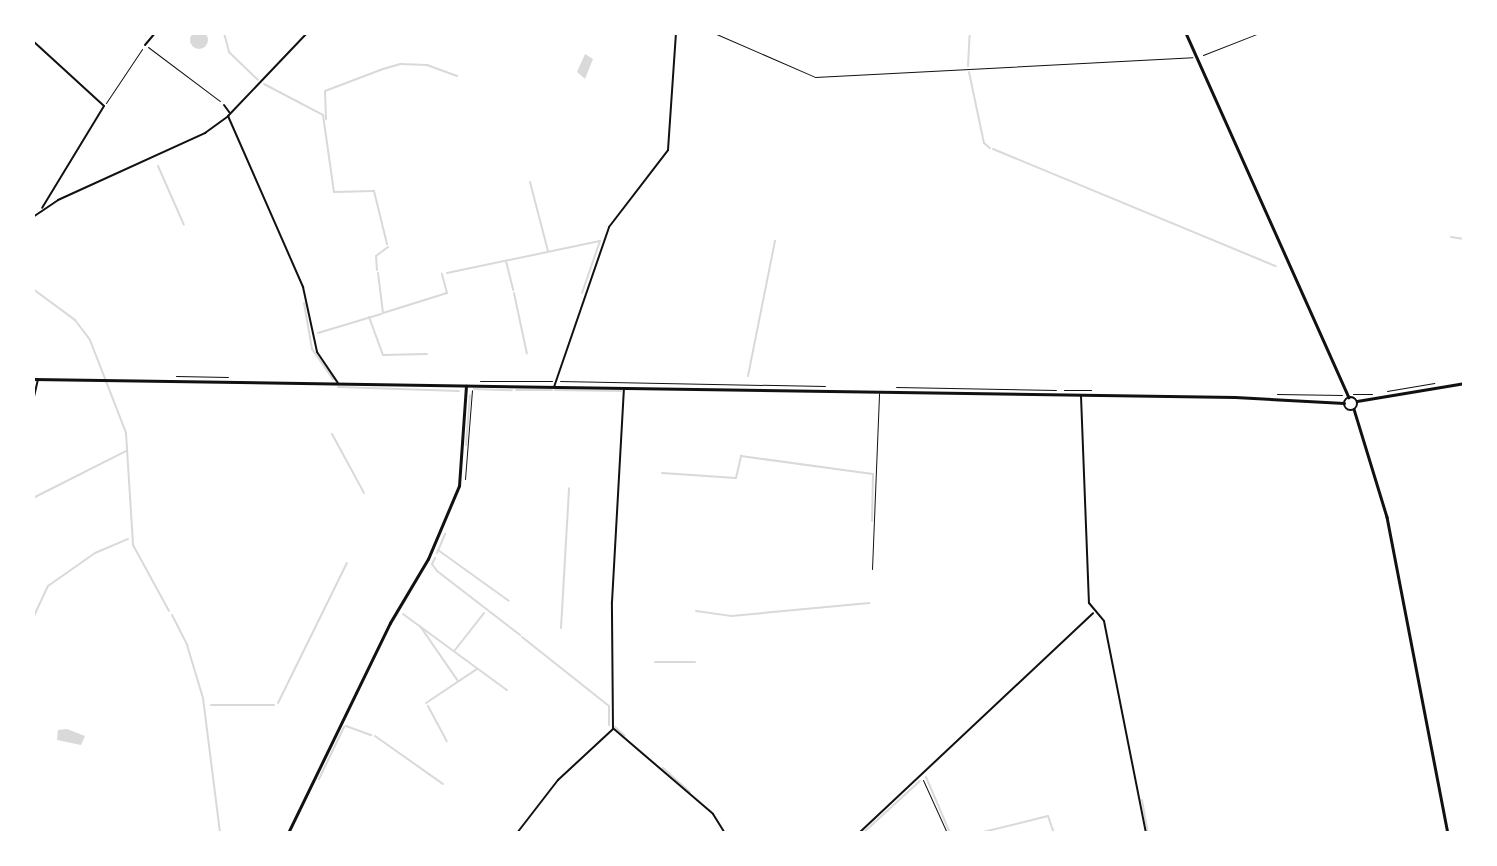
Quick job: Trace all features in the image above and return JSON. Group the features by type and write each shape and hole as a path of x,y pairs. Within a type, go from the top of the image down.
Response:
{"main road":[{"path":"1186,33 1347,395 1357,401 1464,383"},
{"path":"36,379 1081,395 1344,403 1354,410"},
{"path":"288,833 390,623 428,559 459,486 466,386"},
{"path":"1344,403 1347,395"},
{"path":"1357,401 1354,410 1387,517 1448,833"}],"street":[{"path":"145,45 155,33"},
{"path":"33,217 41,210 196,138 229,114 307,33"},
{"path":"554,387 610,227 668,150 676,33"},
{"path":"33,41 104,106 41,210"},
{"path":"224,105 300,278 317,352 338,384"},
{"path":"33,401 36,379"},
{"path":"517,833 558,780 613,729 612,602 624,388"},
{"path":"1081,395 1089,603 1093,612 1104,621 1146,833"},
{"path":"859,833 1093,612"},
{"path":"613,729 713,814 725,833"}],"lane":[{"path":"872,569 879,392"}],"path":[{"path":"714,33 815,77 1198,56 1259,33"},
{"path":"104,106 145,45 224,105"},
{"path":"468,470 473,381 554,381"},
{"path":"1347,395 1356,396 1438,383"},
{"path":"33,699 33,714"},
{"path":"921,774 947,833"}],"shaded area":[{"path":"199,31 205,34 208,40 205,46 199,49 193,46 190,40 193,34"},
{"path":"585,54 593,59 585,79 577,72"},
{"path":"67,729 85,736 81,745 57,740 58,730"}],"waterway":[{"path":"224,33 229,52 258,80"},
{"path":"968,66 970,33"},
{"path":"326,119 325,91 383,69 400,64 427,65 457,76"},
{"path":"969,72 984,143 990,148"},
{"path":"264,84 323,115 334,192 374,191 387,244"},
{"path":"993,149 1276,266"},
{"path":"158,166 184,225"},
{"path":"530,182 548,251"},
{"path":"1451,237 1464,239"},
{"path":"447,273 600,241 582,293"},
{"path":"748,376 775,241"},
{"path":"377,270 376,256 388,247"},
{"path":"506,261 513,290"},
{"path":"378,273 383,313 447,293 442,274"},
{"path":"33,289 75,320 90,340 126,433 133,545 169,611"},
{"path":"514,293 527,354"},
{"path":"304,303 312,349 333,379"},
{"path":"318,333 381,314"},
{"path":"369,317 383,355 427,354"},
{"path":"338,387 459,391"},
{"path":"474,389 512,390"},
{"path":"516,390 552,390"},
{"path":"555,390 621,391"},
{"path":"466,445 470,395"},
{"path":"332,434 364,493"},
{"path":"33,498 126,451"},
{"path":"662,473 736,478 741,456 873,474 872,521"},
{"path":"561,628 569,488"},
{"path":"437,553 445,534"},
{"path":"33,618 48,586 95,553 128,539"},
{"path":"438,550 509,601"},
{"path":"435,558 432,564 437,571 520,635"},
{"path":"278,703 347,563"},
{"path":"696,611 731,616 869,603"},
{"path":"455,650 484,613"},
{"path":"403,614 507,690"},
{"path":"172,615 187,645 203,698 220,833"},
{"path":"420,626 458,681"},
{"path":"522,637 609,706 609,725"},
{"path":"655,662 695,662"},
{"path":"426,703 477,669"},
{"path":"211,705 274,705"},
{"path":"428,706 447,741"},
{"path":"346,726 371,735"},
{"path":"319,779 344,727"},
{"path":"615,727 625,736"},
{"path":"375,736 443,784"},
{"path":"663,768 690,792"},
{"path":"926,777 950,833"},
{"path":"863,833 920,781"},
{"path":"1142,800 1148,833"},
{"path":"979,833 1048,816 1054,833"}]}
